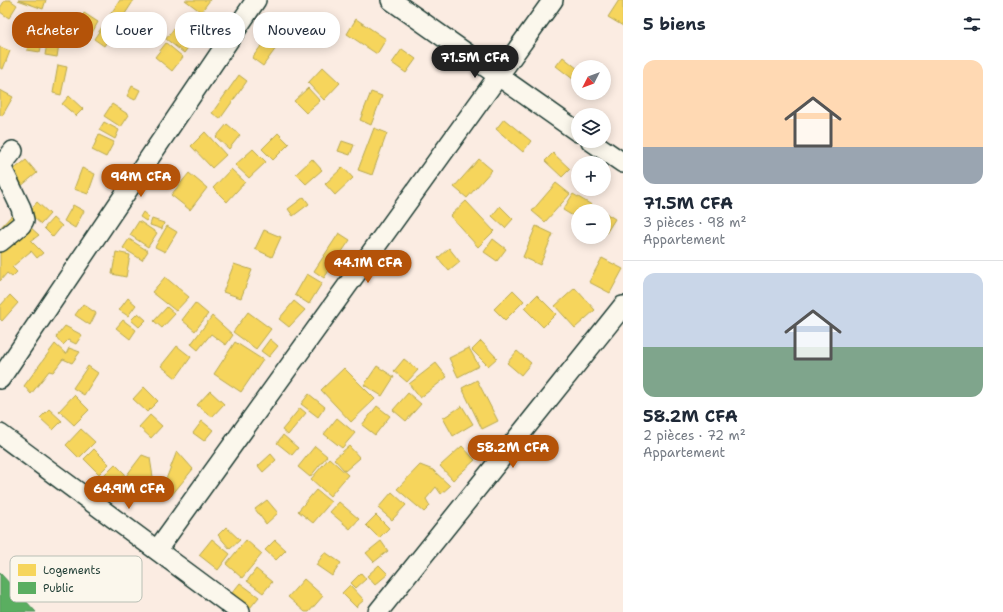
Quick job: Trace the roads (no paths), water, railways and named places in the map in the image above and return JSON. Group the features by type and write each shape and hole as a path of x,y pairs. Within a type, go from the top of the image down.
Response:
{"street":[{"path":"0,379 256,0"},
{"path":"391,0 571,127"},
{"path":"157,550 553,0"},
{"path":"601,148 623,164"},
{"path":"0,242 21,225 24,220 1,166 13,151"},
{"path":"378,612 623,306"},
{"path":"0,434 240,612"}]}
